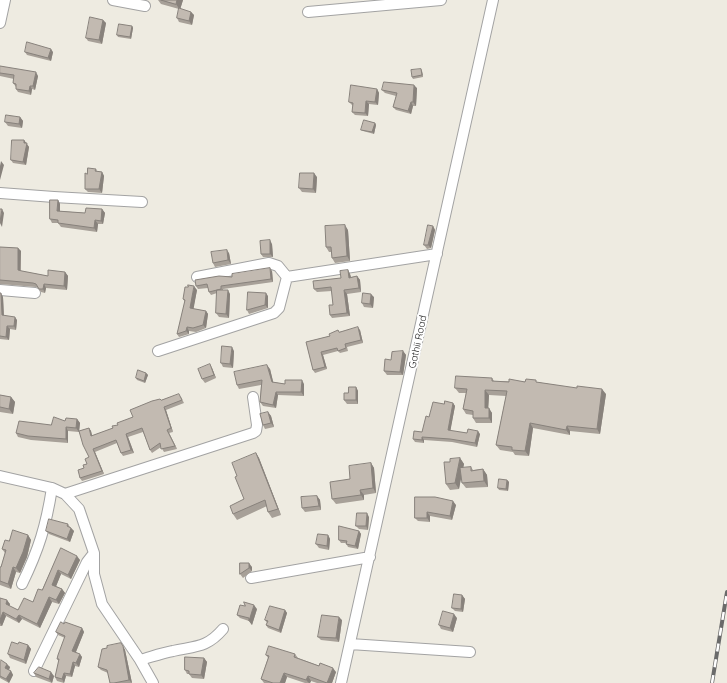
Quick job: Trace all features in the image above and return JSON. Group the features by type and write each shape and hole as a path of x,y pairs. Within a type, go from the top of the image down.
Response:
{"street":[{"path":"0,23 5,0"},
{"path":"112,0 145,6"},
{"path":"308,12 441,0"},
{"name":"Gathii Road","path":"342,683 493,0"},
{"path":"0,193 54,198 142,202"},
{"path":"287,277 437,254"},
{"path":"198,277 269,263 278,266 287,277"},
{"path":"158,351 274,313 279,308 287,277"},
{"path":"0,290 35,293"},
{"path":"65,494 253,433 256,431 257,425 253,397"},
{"path":"0,476 52,488 65,494 73,501 82,515 94,553 94,574 102,604 140,660 153,683"},
{"path":"22,584 38,551 46,526 52,488"},
{"path":"34,671 87,562 94,553"},
{"path":"251,578 370,557"},
{"path":"140,660 174,651 199,647 209,642 223,629"},
{"path":"350,644 470,652"}],"building":[{"path":"161,0 177,0 176,4"},
{"path":"179,8 191,12 189,21 177,18"},
{"path":"90,17 103,20 99,40 86,38"},
{"path":"119,24 132,26 130,37 117,35"},
{"path":"27,42 51,49 48,58 25,52"},
{"path":"0,66 36,72 33,86 30,86 29,91 16,89 16,84 13,83 14,75 0,73"},
{"path":"421,69 422,75 412,77 411,70"},
{"path":"384,82 414,85 413,102 411,102 408,111 393,107 397,93 382,90"},
{"path":"351,85 377,89 375,102 366,101 365,113 352,112 353,103 349,102"},
{"path":"6,115 20,117 19,124 5,122"},
{"path":"364,120 375,123 372,132 361,130"},
{"path":"12,140 24,140 24,143 27,143 23,162 11,160"},
{"path":"88,168 96,169 95,171 102,172 99,189 85,189 85,173 87,174"},
{"path":"300,173 314,173 313,189 299,188"},
{"path":"50,200 58,200 57,211 85,213 86,208 102,209 101,221 95,220 94,228 58,223 58,220 50,219"},
{"path":"0,209 2,209 0,222"},
{"path":"345,225 347,256 332,258 331,247 326,247 325,226"},
{"path":"428,225 433,226 428,245 424,245"},
{"path":"270,240 270,254 261,254 260,241"},
{"path":"0,247 18,248 18,270 48,276 48,270 65,272 64,286 44,284 43,289 39,289 36,284 33,283 0,280"},
{"path":"227,250 228,260 213,263 211,252"},
{"path":"270,268 271,279 221,286 221,289 209,292 207,284 196,286 195,280 219,276 232,277 232,274"},
{"path":"348,270 349,278 357,276 359,288 344,290 347,313 330,315 329,305 333,305 331,287 314,289 313,281 341,278 340,271"},
{"path":"188,285 194,286 190,308 206,311 203,325 193,328 187,327 186,331 177,334 185,300 183,299 185,287 188,287"},
{"path":"217,290 228,290 226,314 216,313"},
{"path":"248,292 266,293 265,305 247,310"},
{"path":"0,293 2,315 15,317 14,326 7,326 6,337 0,336"},
{"path":"363,293 371,294 370,304 362,303"},
{"path":"358,327 361,340 345,344 346,348 338,351 337,348 321,352 325,367 313,370 306,342 330,336 329,334 338,330 339,332"},
{"path":"222,346 232,347 230,364 221,363"},
{"path":"403,351 400,372 384,371 385,359 391,360 392,352"},
{"path":"210,364 214,375 202,379 198,369"},
{"path":"267,365 272,382 285,384 285,380 302,380 301,392 276,392 273,405 260,402 262,380 237,385 234,372"},
{"path":"138,370 146,373 144,381 136,378"},
{"path":"456,376 492,378 492,381 509,382 509,379 525,382 526,379 536,380 536,382 577,388 577,386 602,389 597,429 567,426 566,430 530,423 525,451 512,450 512,447 496,445 507,391 485,390 485,408 489,408 489,418 473,418 473,411 463,409 467,389 455,388"},
{"path":"349,387 356,387 356,400 344,400 344,393 348,393"},
{"path":"179,394 182,400 164,407 171,428 167,430 175,446 161,449 160,443 150,450 142,428 126,434 131,450 121,453 116,440 93,449 102,471 80,478 78,470 84,468 83,465 87,464 85,459 89,457 83,445 79,431 89,428 91,436 113,428 112,426 118,425 117,423 133,417 130,410 152,401 161,400"},
{"path":"0,395 11,397 9,409 0,407"},
{"path":"445,401 453,403 448,430 467,433 468,429 478,431 475,443 422,437 422,440 413,439 414,431 422,432 426,416 429,417 433,402 444,404"},
{"path":"268,412 271,423 263,425 260,414"},
{"path":"54,417 65,421 66,418 77,419 76,428 66,427 66,439 28,436 16,433 19,421 51,425"},
{"path":"256,453 278,509 268,512 265,500 233,514 230,506 244,499 235,477 237,476 232,463"},
{"path":"460,458 455,483 446,484 444,462 450,462 450,459"},
{"path":"371,463 373,488 360,490 361,495 332,499 330,482 350,479 349,466"},
{"path":"471,467 471,471 483,469 484,481 462,483 460,468"},
{"path":"499,479 507,480 506,489 498,488"},
{"path":"317,496 319,506 302,508 301,497"},
{"path":"415,497 435,497 453,501 450,516 427,512 427,518 415,518"},
{"path":"357,513 367,513 366,526 356,526"},
{"path":"49,519 68,524 67,526 71,528 67,539 46,531"},
{"path":"339,526 359,531 355,546 346,544 347,541 339,540"},
{"path":"13,530 28,535 16,568 13,567 8,584 0,581 0,567 6,550 2,549 5,540 9,541"},
{"path":"318,534 328,535 327,546 316,544"},
{"path":"61,548 77,556 68,575 58,570 52,585 62,589 56,600 49,597 37,624 19,615 16,619 3,612 0,620 0,598 7,600 6,604 18,610 24,598 33,602 38,589 42,590"},
{"path":"240,563 249,563 249,568 240,574"},
{"path":"454,594 462,595 461,609 452,608"},
{"path":"244,602 254,605 249,621 249,618 237,615 240,605 245,606"},
{"path":"270,606 285,610 279,630 266,625 268,621 265,620"},
{"path":"443,611 454,614 450,628 439,625"},
{"path":"322,615 339,617 336,638 318,637"},
{"path":"61,622 82,628 72,651 80,654 76,663 73,662 70,674 64,673 62,679 55,677 59,659 57,659 65,636 56,632"},
{"path":"12,642 18,644 19,642 28,645 24,660 8,654"},
{"path":"121,643 123,646 129,680 110,683 107,670 98,667 102,649 107,648 107,646"},
{"path":"269,646 295,654 294,657 319,666 320,663 333,668 327,683 308,676 306,680 284,673 280,683 273,683 261,679 269,656 266,655"},
{"path":"185,657 204,658 201,675 189,674 189,671 185,670"},
{"path":"1,660 7,664 5,668 11,671 6,679 0,676"},
{"path":"39,667 51,672 49,679 34,673"}],"railway":[{"path":"712,683 727,592"}]}
